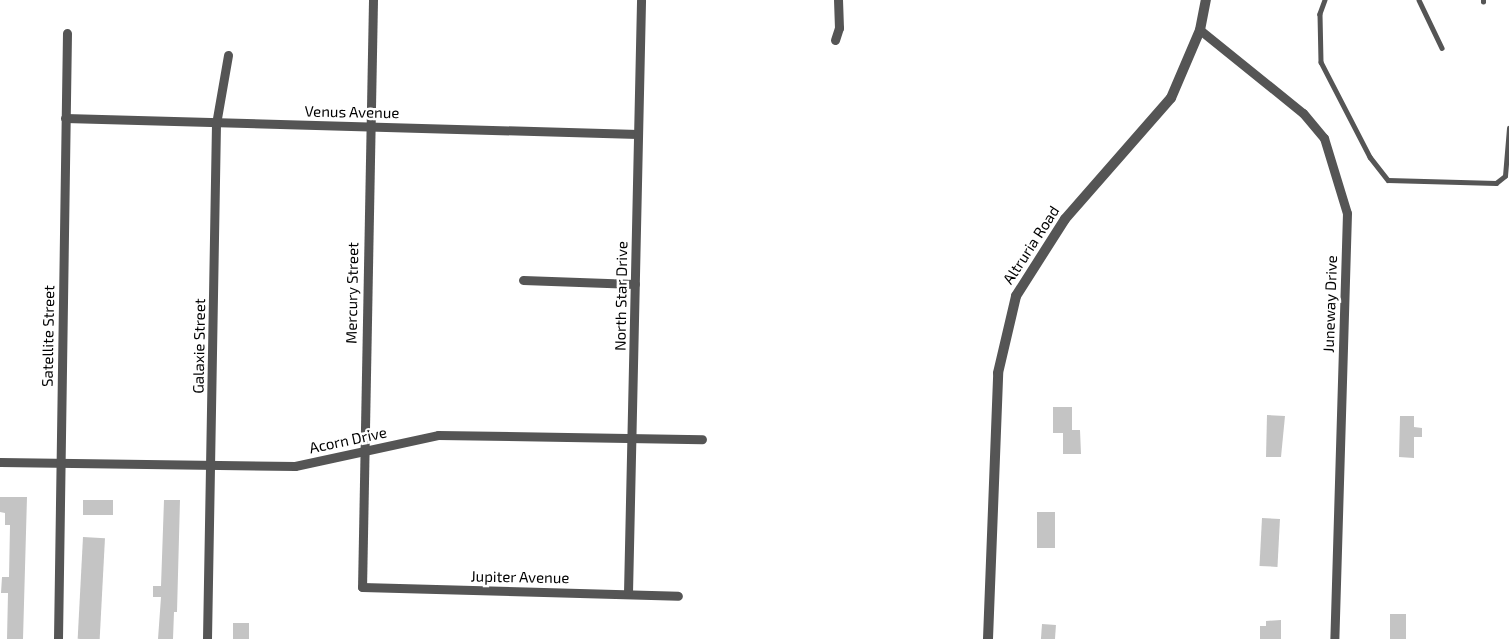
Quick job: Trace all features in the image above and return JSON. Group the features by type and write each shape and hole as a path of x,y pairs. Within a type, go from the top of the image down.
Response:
{"street":[{"name":"Mercury Street","path":"362,586 363,452 373,0"},
{"name":"North Star Drive","path":"628,593 642,0"},
{"path":"835,40 839,28 838,0"},
{"name":"Altruria Road","path":"988,639 998,373 1016,296 1065,219 1171,98 1200,30 1206,0"},
{"name":"Juneway Drive","path":"1200,30 1303,113 1324,138 1347,213 1334,639"},
{"name":"Satellite Street","path":"58,639 67,33"},
{"name":"Galaxie Street","path":"207,639 216,124 228,55"},
{"name":"Venus Avenue","path":"65,118 216,124 370,126 638,134"},
{"path":"523,280 634,284"},
{"name":"Acorn Drive","path":"0,462 295,466 438,435 632,440 702,439"},
{"name":"Jupiter Avenue","path":"362,586 678,596"}],"lane":[{"path":"1325,0 1320,14 1321,62 1380,173 1388,180 1496,183 1507,178 1509,128"},
{"path":"1419,0 1442,48"}],"building":[{"path":"1053,407 1072,407 1072,430 1080,430 1081,454 1063,454 1063,433 1053,433"},
{"path":"1267,415 1285,416 1281,457 1266,457"},
{"path":"1400,416 1414,416 1414,427 1422,428 1422,437 1414,437 1414,458 1399,457"},
{"path":"0,497 27,497 23,639 7,639 8,593 1,593 2,577 9,577 10,525 5,525 5,513 0,512"},
{"path":"83,500 113,500 113,515 83,515"},
{"path":"164,500 180,500 177,612 174,612 173,639 158,639 161,597 153,597 153,586 161,586"},
{"path":"1037,512 1055,512 1055,548 1037,548"},
{"path":"1262,518 1280,519 1277,567 1259,566"},
{"path":"83,537 105,538 100,639 78,639"},
{"path":"1390,614 1406,614 1406,639 1390,639"},
{"path":"1281,620 1281,639 1260,639 1260,626 1266,626 1266,621"},
{"path":"233,623 249,623 249,639 233,639"},
{"path":"1042,624 1056,625 1055,639 1041,639"}]}
